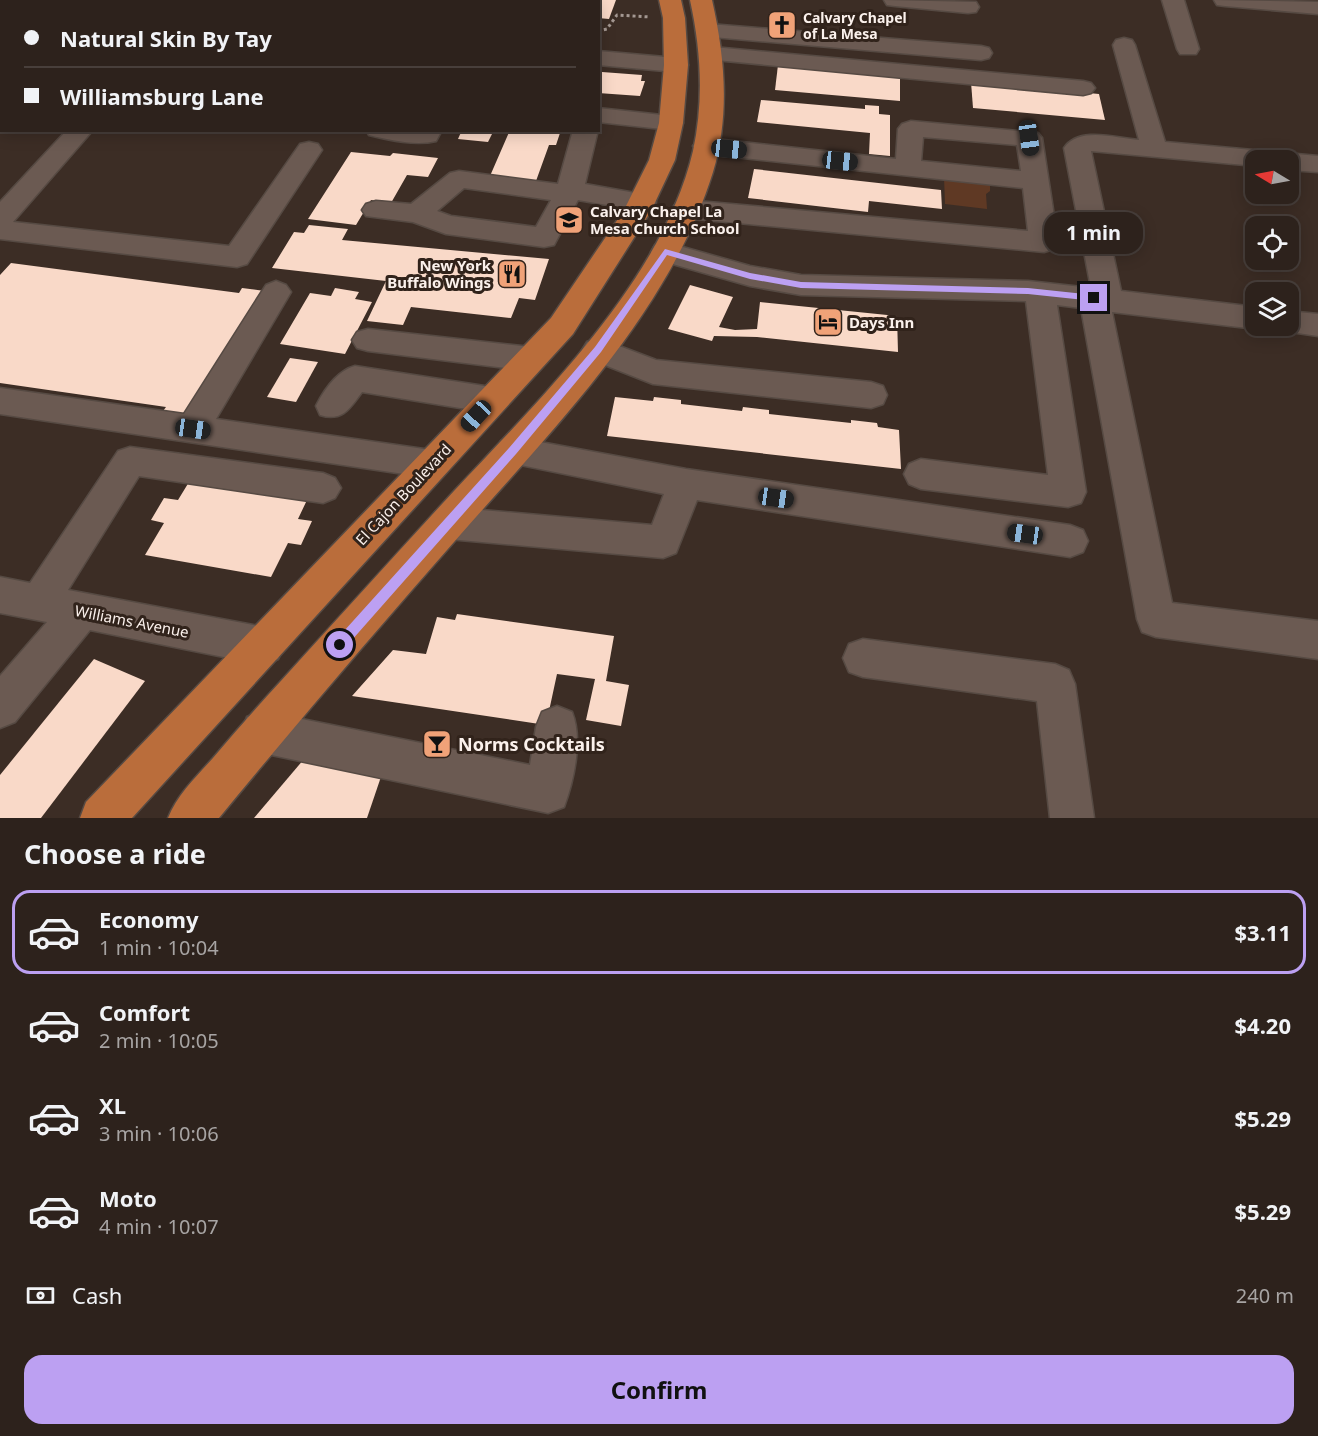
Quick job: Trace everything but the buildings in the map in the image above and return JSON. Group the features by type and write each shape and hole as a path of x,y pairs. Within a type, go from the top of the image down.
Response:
{"main road":[{"name":"El Cajon Boulevard","path":"102,818 562,326 642,202 662,160 672,123 676,65 674,18 670,0"},
{"path":"190,818 262,732 513,451 598,350 665,252 686,209 706,146 712,100 708,28"},
{"path":"642,202 654,241 665,252"}],"street":[{"path":"894,0 968,7"},
{"path":"1173,0 1188,49"},
{"path":"1225,0 1315,13"},
{"path":"708,28 981,53"},
{"path":"708,28 1083,88"},
{"path":"1124,45 1154,149"},
{"path":"600,58 676,65"},
{"path":"600,116 672,123"},
{"path":"686,209 1044,242 1029,138 911,129 908,168"},
{"path":"0,219 79,132"},
{"path":"394,132 427,136 429,132"},
{"path":"376,210 417,213 446,225 544,238 568,192 585,132"},
{"path":"1245,157 1084,142 1077,148 1156,619 1318,640"},
{"path":"706,146 1035,181"},
{"path":"0,230 237,257 309,150"},
{"path":"1299,163 1318,164"},
{"path":"417,213 459,179 642,202"},
{"path":"665,252 750,276 801,285 1040,292 1245,317"},
{"path":"193,429 276,292"},
{"path":"921,474 1068,492 1040,292"},
{"path":"1299,323 1318,326"},
{"path":"368,340 531,359"},
{"path":"598,350 652,372 871,394"},
{"path":"332,406 355,378 491,400"},
{"path":"0,401 431,464"},
{"path":"513,451 686,484 1070,541"},
{"path":"39,603 130,460 323,488"},
{"path":"448,523 663,542 686,484"},
{"name":"Williams Avenue","path":"0,596 264,646"},
{"path":"0,707 82,611"},
{"path":"863,658 1055,684 1072,818"},
{"path":"262,732 548,791 556,727"}],"path":[{"path":"600,31 607,29 617,15 650,17"}],"shaded area":[{"path":"944,177 990,183 990,191 986,194 987,209 945,204"}],"place":[{"name":"Calvary Chapel of La Mesa","path":"782,25"},
{"name":"Calvary Chapel La Mesa Church School","path":"569,220"},
{"name":"New York Buffalo Wings","path":"512,274"},
{"name":"Days Inn","path":"828,322"},
{"name":"Norms Cocktails","path":"437,744"}],"route":[{"path":"340,645 513,451 598,350 665,252 750,276 801,285 1028,291 1094,298"}]}
